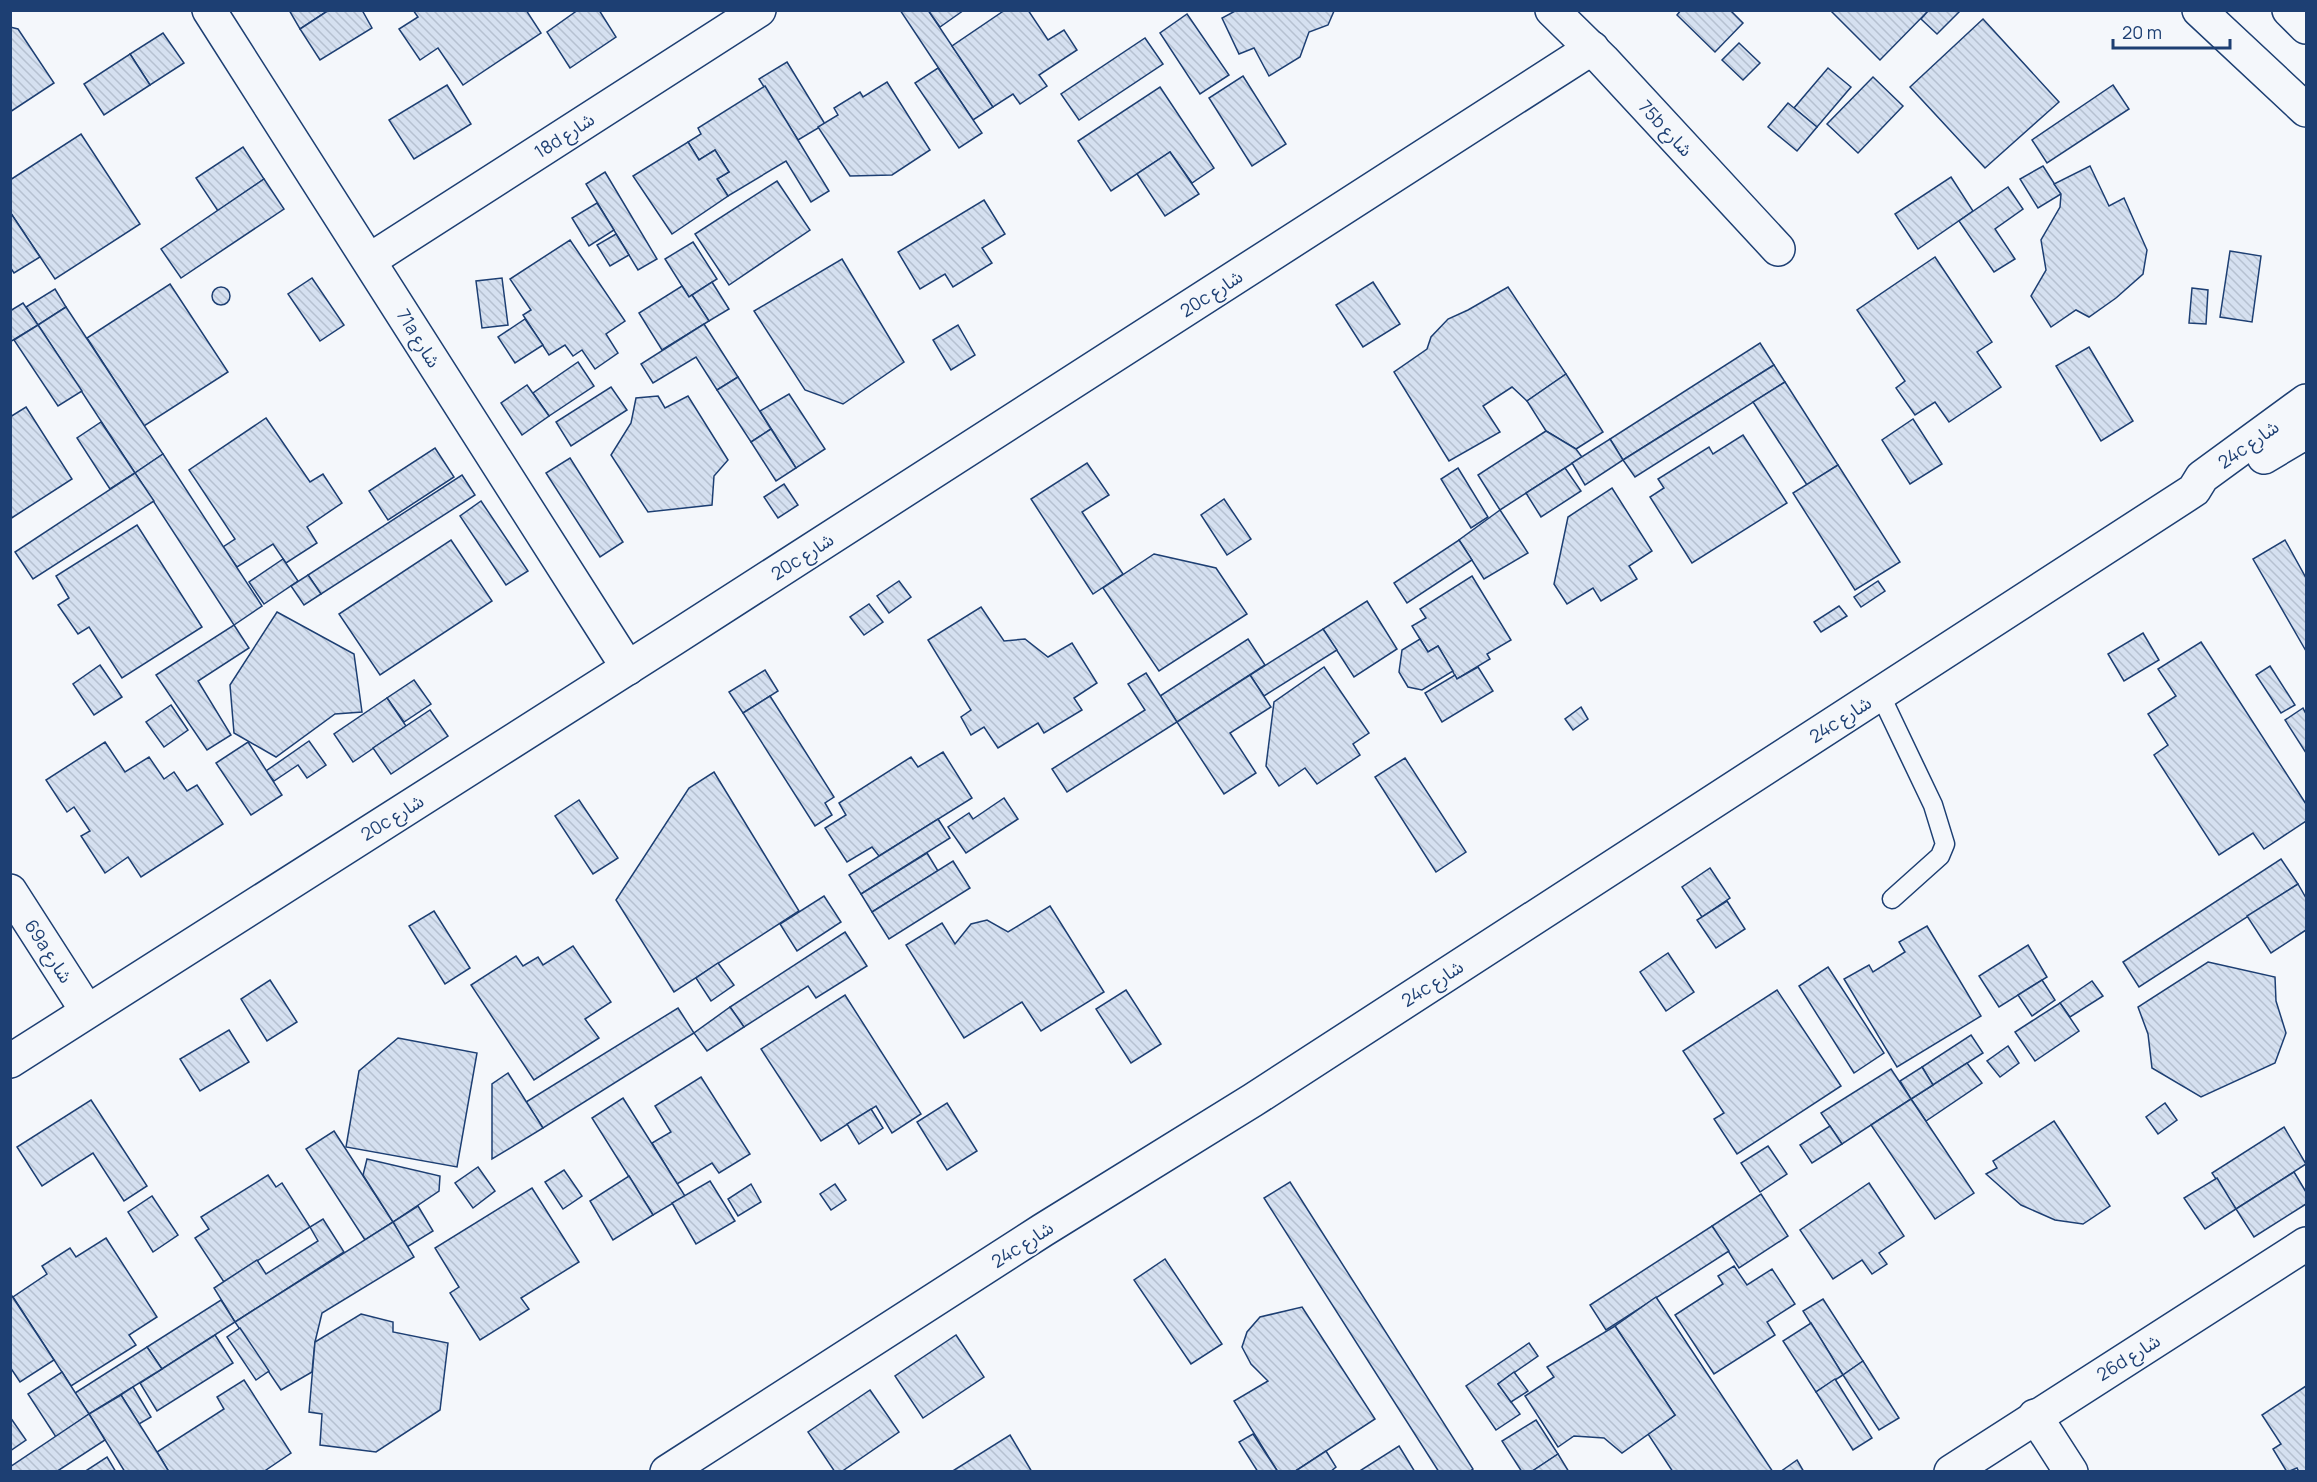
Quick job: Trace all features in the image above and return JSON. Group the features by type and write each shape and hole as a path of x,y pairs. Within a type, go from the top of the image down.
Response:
{"main road":[{"name":"71a شارع","path":"209,10 628,668"},
{"name":"18d شارع","path":"370,260 759,10"},
{"name":"75b شارع","path":"1552,10 1592,48 1778,249"},
{"path":"2199,10 2307,110"},
{"path":"2289,10 2307,27"},
{"name":"20c شارع","path":"10,1061 628,668 1592,48"},
{"name":"24c شارع","path":"667,1472 1043,1230 1253,1100 2194,490 2202,477 2307,401"},
{"name":"24c شارع","path":"2194,490 2207,491 2307,432"},
{"name":"69a شارع","path":"10,891 87,1011"},
{"name":"26d شارع","path":"1951,1472 2035,1416 2307,1244"},
{"path":"2035,1416 2071,1472"}],"lane":[{"path":"1880,694 1933,805 1945,844 1940,856 1892,899"}],"building":[{"path":"289,10 329,10 300,29"},
{"path":"329,10 362,10 372,28 320,60 300,29"},
{"path":"413,10 526,10 541,33 463,85 438,48 420,60 399,29 418,17"},
{"path":"578,10 599,10 616,37 570,68 547,32"},
{"path":"900,10 928,10 993,107 973,120"},
{"path":"928,10 964,10 940,27"},
{"path":"1005,10 1028,10 1048,40 1064,30 1077,50 1039,75 1047,86 1020,104 1013,94 993,107 952,46"},
{"path":"1237,10 1334,11 1328,25 1309,32 1300,57 1269,76 1254,48 1239,54 1222,18"},
{"path":"1681,10 1730,10 1743,23 1715,52 1677,15"},
{"path":"1830,10 1929,10 1880,60"},
{"path":"1929,10 1961,10 1937,34 1921,19"},
{"path":"1187,14 1229,75 1200,94 1160,33"},
{"path":"1983,19 2059,102 1985,168 1910,87"},
{"path":"10,27 18,29 54,83 10,112"},
{"path":"163,33 184,63 150,85 130,54"},
{"path":"1145,38 1163,64 1079,120 1061,94"},
{"path":"1739,43 1760,63 1743,80 1722,60"},
{"path":"130,54 150,85 104,115 84,84"},
{"path":"787,62 825,124 798,140 759,79"},
{"path":"938,68 982,133 959,148 915,83"},
{"path":"1828,68 1851,87 1817,127 1794,108"},
{"path":"1243,76 1286,144 1252,166 1209,98"},
{"path":"1873,77 1903,106 1858,153 1827,124"},
{"path":"887,82 930,150 892,175 850,176 818,127 838,115 834,108 860,92 863,97"},
{"path":"447,85 471,124 414,159 389,120"},
{"path":"2113,85 2129,109 2047,163 2032,140"},
{"path":"765,86 829,191 811,202 786,161 728,196 717,179 729,172 715,150 699,160 688,142 701,134 698,128"},
{"path":"1160,87 1214,168 1192,183 1170,152 1111,191 1078,141"},
{"path":"1788,103 1817,127 1797,151 1768,127"},
{"path":"81,134 140,224 55,279 10,212 10,180"},
{"path":"688,142 699,160 715,150 729,172 717,179 728,196 672,234 633,176"},
{"path":"243,147 264,179 218,211 196,178"},
{"path":"1170,152 1199,194 1165,216 1137,174"},
{"path":"2043,166 2061,194 2038,208 2020,179"},
{"path":"2090,166 2109,206 2124,198 2147,250 2143,274 2116,298 2089,317 2076,310 2051,327 2031,296 2046,270 2041,240 2060,207 2061,194 2054,184"},
{"path":"605,172 657,259 638,270 586,184"},
{"path":"1951,177 1973,211 1918,249 1895,214"},
{"path":"264,179 284,209 181,278 161,249"},
{"path":"777,181 810,230 729,285 695,234"},
{"path":"2008,187 2023,209 1995,229 2015,259 1994,272 1959,221"},
{"path":"984,200 1005,234 982,248 992,263 953,287 945,274 920,289 898,252"},
{"path":"597,203 614,230 589,246 572,218"},
{"path":"10,212 40,257 14,273 10,267"},
{"path":"616,234 629,255 610,266 597,245"},
{"path":"570,240 625,321 606,334 618,353 595,369 582,350 573,356 565,345 549,355 523,315 531,310 510,279"},
{"path":"693,242 717,279 689,297 665,259"},
{"path":"2230,251 2261,256 2252,322 2220,317"},
{"path":"1935,257 1992,342 1977,352 2001,387 1949,422 1935,402 1915,415 1896,388 1905,381 1857,310"},
{"path":"842,259 904,362 843,404 805,390 754,311"},
{"path":"312,278 344,325 320,341 288,294"},
{"path":"502,278 508,325 482,328 476,281"},
{"path":"712,282 729,309 709,321 692,295"},
{"path":"1373,282 1400,324 1363,347 1336,305"},
{"path":"170,284 228,372 144,426 87,338"},
{"path":"682,286 689,297 692,295 709,321 662,350 639,313"},
{"path":"217,287 225,287 230,292 228,303 217,305 212,300 212,292"},
{"path":"1508,287 1566,374 1527,401 1512,387 1483,406 1500,432 1449,461 1394,372 1427,349 1431,337 1448,319"},
{"path":"2192,288 2208,290 2206,324 2189,323"},
{"path":"55,289 66,307 38,325 26,307"},
{"path":"23,303 38,325 10,342 10,311"},
{"path":"66,307 163,454 135,473 38,325"},
{"path":"525,319 543,345 515,363 498,337"},
{"path":"704,324 738,377 717,390 696,357 653,383 641,364"},
{"path":"38,325 82,391 58,406 14,340"},
{"path":"958,325 975,355 951,370 933,340"},
{"path":"1760,343 1774,365 1623,460 1610,439"},
{"path":"2089,347 2133,421 2101,441 2056,366"},
{"path":"578,362 594,386 549,416 533,393"},
{"path":"1774,365 1785,382 1635,477 1623,460"},
{"path":"1566,374 1603,432 1576,449 1546,431 1527,401"},
{"path":"738,377 771,429 751,442 717,390"},
{"path":"1785,382 1838,465 1807,485 1753,402"},
{"path":"527,385 549,416 522,435 501,403"},
{"path":"611,387 627,410 571,446 556,422"},
{"path":"789,394 825,449 796,468 760,411"},
{"path":"658,396 665,408 688,396 728,460 714,476 712,505 648,512 611,455 631,423 636,398"},
{"path":"26,407 72,479 10,519 10,417"},
{"path":"266,418 310,482 323,474 342,503 307,527 317,543 286,563 273,544 237,567 223,547 235,539 189,470"},
{"path":"1913,419 1942,464 1910,484 1882,440"},
{"path":"101,422 135,473 110,489 77,438"},
{"path":"771,429 796,468 776,481 751,442"},
{"path":"1546,431 1576,449 1582,457 1500,510 1478,475"},
{"path":"1743,435 1787,503 1692,563 1650,497 1664,488 1658,479 1709,447 1713,454"},
{"path":"1610,439 1623,460 1585,485 1572,463"},
{"path":"435,448 454,477 388,520 369,491"},
{"path":"163,454 262,606 234,625 135,473"},
{"path":"570,458 623,542 600,557 546,473"},
{"path":"1087,463 1109,495 1082,512 1123,574 1093,594 1031,499"},
{"path":"1838,465 1900,562 1855,590 1793,493"},
{"path":"1458,468 1488,517 1471,528 1441,479"},
{"path":"1565,468 1581,491 1541,517 1526,493"},
{"path":"135,473 154,501 33,579 15,552"},
{"path":"462,475 475,495 321,594 308,575"},
{"path":"784,484 798,505 778,518 764,497"},
{"path":"1612,488 1652,551 1629,566 1637,579 1601,601 1593,588 1567,604 1554,584 1568,517"},
{"path":"1224,499 1251,539 1227,555 1201,515"},
{"path":"481,501 528,571 506,585 460,516"},
{"path":"1500,510 1528,553 1484,579 1459,540"},
{"path":"137,525 202,627 122,678 89,627 78,634 58,605 69,598 56,576"},
{"path":"451,540 492,601 380,675 339,614"},
{"path":"1459,540 1472,560 1407,603 1394,583"},
{"path":"2285,540 2306,578 2306,651 2253,559"},
{"path":"1154,554 1216,568 1247,614 1159,671 1103,588"},
{"path":"283,559 298,581 264,604 249,582"},
{"path":"308,575 321,594 304,605 291,586"},
{"path":"1472,576 1511,640 1487,654 1490,659 1457,679 1438,646 1428,652 1412,626 1426,618 1420,609"},
{"path":"899,581 911,597 889,613 877,596"},
{"path":"1878,581 1885,591 1861,607 1854,597"},
{"path":"1367,601 1397,649 1354,677 1323,629"},
{"path":"869,604 883,622 864,635 850,617"},
{"path":"1839,606 1847,616 1821,632 1814,622"},
{"path":"981,607 1004,641 1025,639 1048,657 1072,643 1097,683 1074,698 1082,710 1044,733 1038,723 998,748 984,727 971,735 961,717 971,710 928,640"},
{"path":"277,612 354,654 362,712 335,714 276,757 234,733 230,685"},
{"path":"234,625 249,648 198,681 231,735 207,750 156,675"},
{"path":"1323,629 1337,650 1264,696 1250,675"},
{"path":"2143,633 2159,660 2124,681 2108,654"},
{"path":"1248,639 1265,665 1177,722 1160,696"},
{"path":"1420,639 1428,652 1438,646 1453,671 1422,690 1408,687 1399,672 1402,650"},
{"path":"2201,642 2306,804 2306,821 2264,849 2253,833 2219,855 2154,755 2168,745 2148,714 2176,696 2158,669"},
{"path":"100,665 122,697 94,715 73,684"},
{"path":"2270,666 2295,705 2281,713 2256,675"},
{"path":"1324,667 1369,733 1353,744 1360,755 1317,784 1305,768 1279,786 1266,766 1274,702"},
{"path":"1478,667 1493,691 1442,722 1425,693 1455,675 1457,679"},
{"path":"765,670 778,691 743,713 729,692"},
{"path":"1146,673 1177,722 1067,792 1052,769 1145,710 1128,684"},
{"path":"1250,675 1271,707 1230,733 1256,773 1224,794 1177,722"},
{"path":"414,680 431,704 404,722 387,698"},
{"path":"770,696 834,797 825,803 832,815 815,826 743,713"},
{"path":"387,698 406,726 353,762 334,734"},
{"path":"171,705 188,730 164,747 146,722"},
{"path":"1581,707 1588,719 1573,730 1565,719"},
{"path":"2303,708 2306,714 2306,753 2285,720"},
{"path":"430,710 448,736 391,774 373,748"},
{"path":"309,741 326,765 307,778 298,765 274,781 266,771"},
{"path":"105,742 125,772 149,757 164,779 174,772 187,791 197,785 223,824 141,877 128,857 105,873 81,836 90,831 74,807 67,812 46,780"},
{"path":"248,742 282,795 251,815 216,763"},
{"path":"943,752 972,798 879,856 872,847 847,862 825,828 846,815 839,803 911,757 918,767"},
{"path":"1405,758 1466,852 1436,872 1375,777"},
{"path":"714,772 799,911 674,992 616,900 689,788"},
{"path":"1004,798 1018,819 966,853 948,827 969,813 973,819"},
{"path":"579,800 618,858 593,874 555,816"},
{"path":"938,819 950,838 861,894 849,875"},
{"path":"927,853 938,871 872,912 861,894"},
{"path":"2281,859 2298,884 2139,987 2123,962"},
{"path":"953,861 970,888 889,939 872,912"},
{"path":"1710,868 1730,898 1702,917 1682,887"},
{"path":"2298,884 2306,898 2306,930 2271,953 2247,916"},
{"path":"824,896 841,922 797,951 780,924"},
{"path":"1727,901 1745,929 1716,948 1697,920"},
{"path":"1050,906 1104,992 1041,1031 1022,1002 964,1038 906,945 942,923 955,944 971,924 987,920 1008,932"},
{"path":"434,911 470,968 445,984 409,926"},
{"path":"1927,926 1981,1016 1897,1067 1844,979 1869,965 1873,972 1905,952 1899,942"},
{"path":"845,932 867,966 816,998 808,986 744,1027 730,1007"},
{"path":"2028,945 2047,977 1999,1007 1979,976"},
{"path":"573,946 611,1002 585,1019 599,1038 534,1080 471,985 516,956 523,966 538,957 543,965"},
{"path":"1668,953 1694,992 1666,1011 1640,972"},
{"path":"2208,962 2275,977 2276,1001 2286,1033 2275,1063 2201,1097 2152,1068 2148,1034 2138,1007"},
{"path":"718,963 734,985 711,1001 696,978"},
{"path":"1828,967 1884,1053 1854,1073 1799,986"},
{"path":"270,980 297,1022 267,1041 241,999"},
{"path":"2042,980 2055,1000 2032,1016 2018,995"},
{"path":"2092,981 2103,996 2070,1017 2060,1003"},
{"path":"1126,990 1161,1044 1131,1063 1096,1009"},
{"path":"1777,990 1841,1086 1737,1154 1714,1119 1724,1113 1683,1051"},
{"path":"845,995 921,1114 892,1133 876,1106 821,1141 761,1049"},
{"path":"2060,1003 2079,1031 2035,1061 2015,1032"},
{"path":"730,1007 744,1027 707,1051 694,1033"},
{"path":"678,1008 694,1033 543,1128 526,1102"},
{"path":"229,1030 249,1062 200,1091 180,1059"},
{"path":"1971,1035 1983,1053 1933,1085 1922,1067"},
{"path":"398,1038 477,1053 457,1167 346,1147 359,1071"},
{"path":"2008,1046 2019,1063 2000,1077 1987,1061"},
{"path":"1967,1063 1982,1083 1926,1121 1911,1099"},
{"path":"1922,1067 1933,1085 1911,1099 1900,1081"},
{"path":"1891,1069 1911,1099 1842,1144 1821,1113"},
{"path":"508,1073 543,1128 492,1159 492,1084"},
{"path":"701,1077 750,1154 719,1173 712,1163 677,1184 652,1143 671,1132 655,1106"},
{"path":"623,1098 685,1196 653,1215 592,1118"},
{"path":"1911,1099 1974,1193 1935,1219 1871,1125"},
{"path":"91,1100 147,1186 124,1201 93,1153 42,1186 17,1147"},
{"path":"947,1103 977,1151 947,1170 917,1122"},
{"path":"2165,1103 2177,1120 2158,1134 2146,1117"},
{"path":"871,1109 883,1128 859,1144 847,1124"},
{"path":"2054,1121 2110,1206 2083,1224 2055,1220 2021,1205 1986,1174 1997,1168 1993,1161"},
{"path":"1830,1126 1842,1144 1812,1163 1800,1145"},
{"path":"2284,1127 2306,1164 2236,1209 2212,1173"},
{"path":"334,1131 393,1222 365,1240 306,1149"},
{"path":"1768,1146 1787,1174 1760,1192 1741,1163"},
{"path":"367,1159 440,1176 439,1191 393,1222 363,1175"},
{"path":"478,1167 495,1191 473,1208 455,1183"},
{"path":"564,1170 582,1196 563,1209 545,1182"},
{"path":"2294,1172 2306,1192 2306,1204 2254,1237 2236,1209"},
{"path":"268,1175 276,1187 282,1183 310,1227 224,1282 195,1238 209,1229 201,1217"},
{"path":"629,1176 653,1215 613,1240 590,1201"},
{"path":"2217,1178 2236,1209 2205,1229 2184,1198"},
{"path":"710,1181 735,1221 696,1244 672,1203"},
{"path":"1290,1182 1473,1469 1469,1472 1439,1472 1264,1198"},
{"path":"1869,1183 1904,1236 1879,1253 1887,1264 1872,1274 1862,1260 1833,1279 1800,1230"},
{"path":"751,1184 761,1202 738,1216 728,1199"},
{"path":"835,1184 846,1200 831,1210 820,1194"},
{"path":"532,1188 579,1262 521,1298 529,1309 480,1340 450,1293 459,1287 435,1248"},
{"path":"1761,1194 1788,1236 1739,1268 1712,1226"},
{"path":"152,1196 178,1235 153,1252 128,1212"},
{"path":"418,1206 433,1231 407,1247 393,1222"},
{"path":"323,1219 344,1252 235,1322 214,1288 257,1260 266,1274 318,1241 310,1227"},
{"path":"393,1222 414,1257 322,1313 315,1342 312,1372 281,1390 235,1322"},
{"path":"1712,1226 1729,1251 1606,1330 1590,1305"},
{"path":"106,1238 157,1317 129,1335 136,1345 71,1386 13,1297 47,1274 42,1266 70,1248 76,1257"},
{"path":"1165,1259 1222,1344 1191,1364 1134,1280"},
{"path":"1734,1266 1747,1285 1772,1269 1795,1304 1767,1322 1775,1335 1714,1374 1675,1315 1723,1284 1718,1276"},
{"path":"10,1293 54,1360 20,1382 10,1367"},
{"path":"1656,1297 1773,1472 1673,1472 1648,1434 1675,1415 1615,1326"},
{"path":"1823,1299 1863,1361 1843,1375 1803,1311"},
{"path":"221,1300 235,1322 162,1369 147,1347"},
{"path":"1302,1307 1375,1419 1294,1472 1278,1472 1234,1401 1268,1381 1251,1364 1242,1347 1247,1332 1260,1317"},
{"path":"361,1314 393,1322 393,1332 448,1343 440,1410 376,1452 320,1445 322,1414 309,1412 315,1342"},
{"path":"1811,1323 1843,1375 1816,1392 1783,1341"},
{"path":"1615,1326 1675,1415 1622,1453 1604,1438 1574,1436 1558,1447 1525,1396 1554,1377 1547,1367"},
{"path":"240,1328 269,1371 256,1380 227,1337"},
{"path":"215,1335 233,1363 157,1411 140,1383"},
{"path":"956,1335 984,1377 923,1418 895,1376"},
{"path":"1529,1343 1538,1356 1498,1384 1520,1414 1496,1430 1466,1386"},
{"path":"147,1347 162,1369 89,1414 75,1393"},
{"path":"1863,1361 1899,1418 1879,1430 1843,1375"},
{"path":"62,1372 89,1414 56,1437 28,1394"},
{"path":"1514,1372 1528,1391 1511,1402 1498,1384"},
{"path":"1835,1379 1872,1438 1853,1450 1816,1392"},
{"path":"244,1380 291,1453 263,1472 169,1472 157,1452 224,1409 217,1397"},
{"path":"2306,1386 2306,1472 2299,1472 2297,1468 2287,1472 2273,1449 2281,1444 2262,1415"},
{"path":"133,1387 151,1417 139,1424 121,1395"},
{"path":"870,1390 899,1432 841,1472 835,1472 808,1432"},
{"path":"121,1395 169,1472 125,1472 89,1414"},
{"path":"89,1414 105,1440 56,1472 10,1472 10,1467"},
{"path":"10,1417 26,1440 10,1451"},
{"path":"1536,1420 1558,1454 1531,1472 1522,1472 1502,1441"},
{"path":"1253,1434 1278,1472 1258,1472 1239,1442"},
{"path":"1010,1435 1032,1472 951,1472"},
{"path":"1399,1446 1415,1472 1358,1472"},
{"path":"1326,1451 1336,1467 1330,1472 1294,1472"},
{"path":"1558,1454 1569,1472 1531,1472"},
{"path":"107,1457 116,1472 84,1472"},
{"path":"1797,1460 1804,1472 1780,1472"}]}
